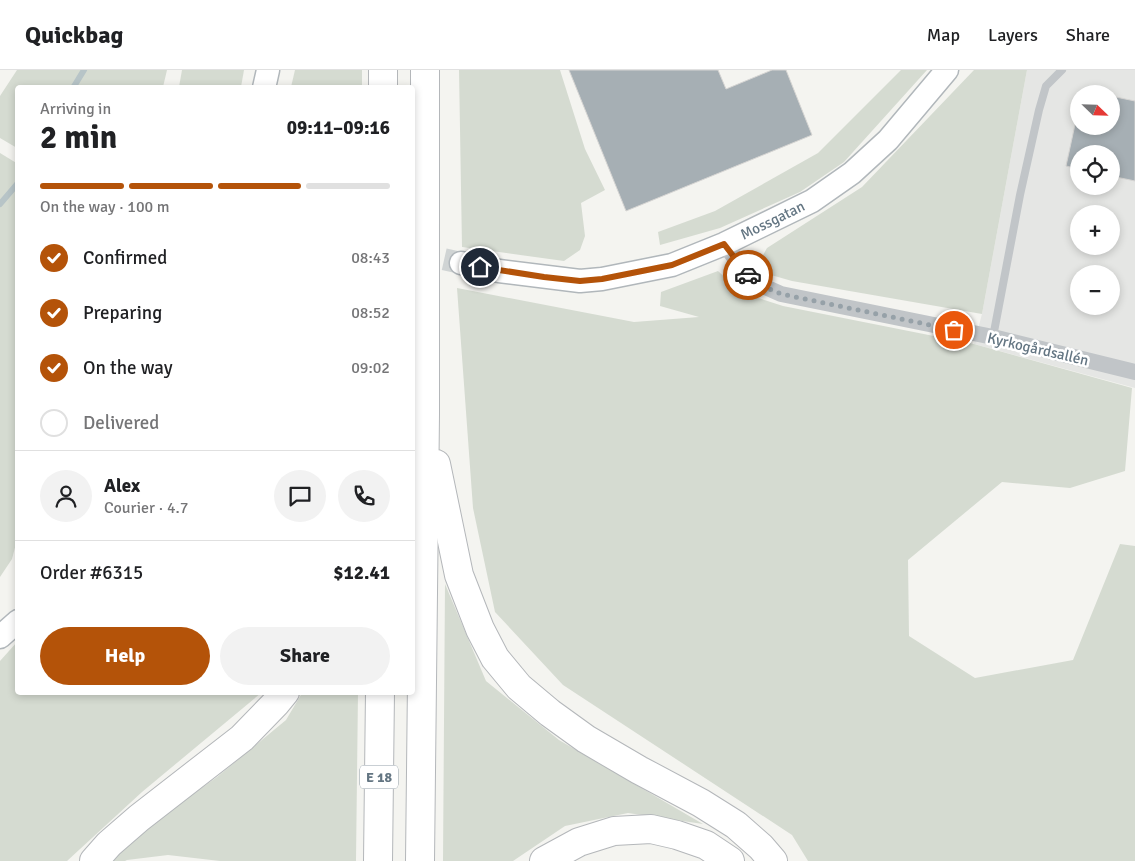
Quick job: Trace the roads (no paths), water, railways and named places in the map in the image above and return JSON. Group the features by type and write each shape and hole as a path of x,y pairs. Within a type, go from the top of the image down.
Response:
{"highway":[{"path":"383,70 383,85"},
{"path":"420,861 426,414 425,70"},
{"path":"426,414 459,575 480,629 495,658 519,687 572,729 586,739 701,803 736,825 761,847 773,861"},
{"path":"94,861 139,818 242,738 283,695"},
{"name":"E 18","path":"378,861 380,695"},
{"path":"544,861 579,842 614,831 651,829 677,835 706,846 730,861"}],"street":[{"path":"265,85 268,70"},
{"name":"Mossgatan","path":"461,263 499,271 580,281 602,279 672,265 724,244 812,201 852,173 888,140 947,70"},
{"name":"Kyrkogårdsallén","path":"724,244 749,276 763,286 781,294 993,338 1135,372"},
{"path":"0,637 15,624"}],"lane":[{"path":"993,338 1020,195 1039,110 1046,86 1062,70"}],"waterway":[{"path":"75,85 84,70"},
{"path":"0,204 15,186"}],"tunnel":[{"path":"415,253 461,263"}]}
